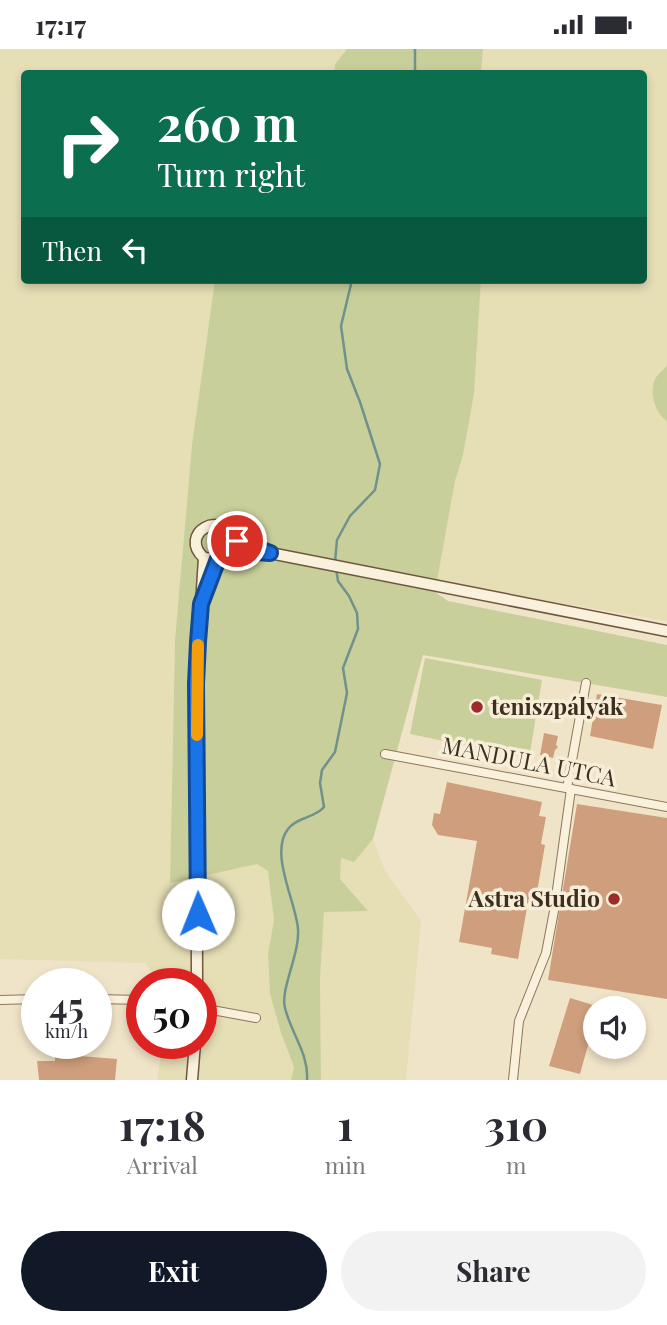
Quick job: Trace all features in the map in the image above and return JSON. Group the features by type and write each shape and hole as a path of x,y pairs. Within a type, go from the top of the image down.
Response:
{"main road":[{"path":"218,559 204,558 200,554 196,538 203,529 219,526 224,529 230,544"},
{"path":"230,544 667,631"},
{"path":"201,604 218,559 230,544"},
{"path":"197,968 196,684 204,558"},
{"path":"191,1080 193,1059"}],"street":[{"path":"513,1080 519,1021 546,953 552,922 586,683"},
{"name":"MANDULA UTCA","path":"385,754 667,807"},
{"path":"0,1000 21,999"},
{"path":"217,1011 256,1018"}],"shaded area":[{"path":"0,49 347,49 335,64 334,70 21,70 21,284 214,284 192,445 175,640 170,882 257,864 269,871 274,920 268,954 270,994 294,1067 291,1080 157,1080 160,1059 217,1059 217,968 149,968 145,963 0,959"},
{"path":"483,49 667,49 667,621 447,584 435,592 474,394 481,284 647,284 647,70 481,70"},
{"path":"373,839 385,871 421,921 406,1080 321,1080 320,980 324,912 367,910 340,879 341,857 354,861"}],"green space":[{"path":"347,49 483,49 481,70 334,70 335,64"},
{"path":"214,284 481,284 474,394 435,592 448,601 667,645 667,697 423,655 373,839 354,862 341,858 340,879 368,911 324,912 320,980 321,1080 291,1080 294,1067 270,994 268,954 274,920 268,871 257,864 170,883 175,640 192,445"},
{"path":"667,366 667,421 656,408 653,384"},
{"name":"teniszpályák","path":"425,658 542,680 529,759 410,734"}],"building":[{"path":"597,694 662,705 653,749 590,736"},
{"path":"544,733 558,736 558,747 553,758 540,755"},
{"name":"Astra Studio","path":"447,782 542,802 539,816 546,817 541,844 545,845 535,904 528,902 518,959 491,954 492,948 459,942 477,841 438,835 432,825 434,813 440,814"},
{"name":"Astra Studio","path":"577,804 667,818 667,999 548,980"},
{"path":"570,998 583,1002 584,1059 580,1074 549,1066"},
{"path":"117,1059 115,1080 39,1080 37,1061"}],"waterway":[{"path":"415,49 415,70"},
{"path":"335,562 337,540 350,516 375,490 380,464 347,369 341,326 351,284"},
{"path":"307,1080 305,1061 284,1000 298,929 281,851 288,829 324,807 320,783 322,770 335,752 347,693 343,668 358,629 357,613 338,581 336,568"}],"slow traffic":[{"path":"197,735 198,645"}],"place":[{"name":"teniszpályák","path":"477,707"},
{"name":"Astra Studio","path":"614,899"}],"route":[{"path":"198,914 196,684 201,604 218,559 229,550 270,553 237,541"}]}
